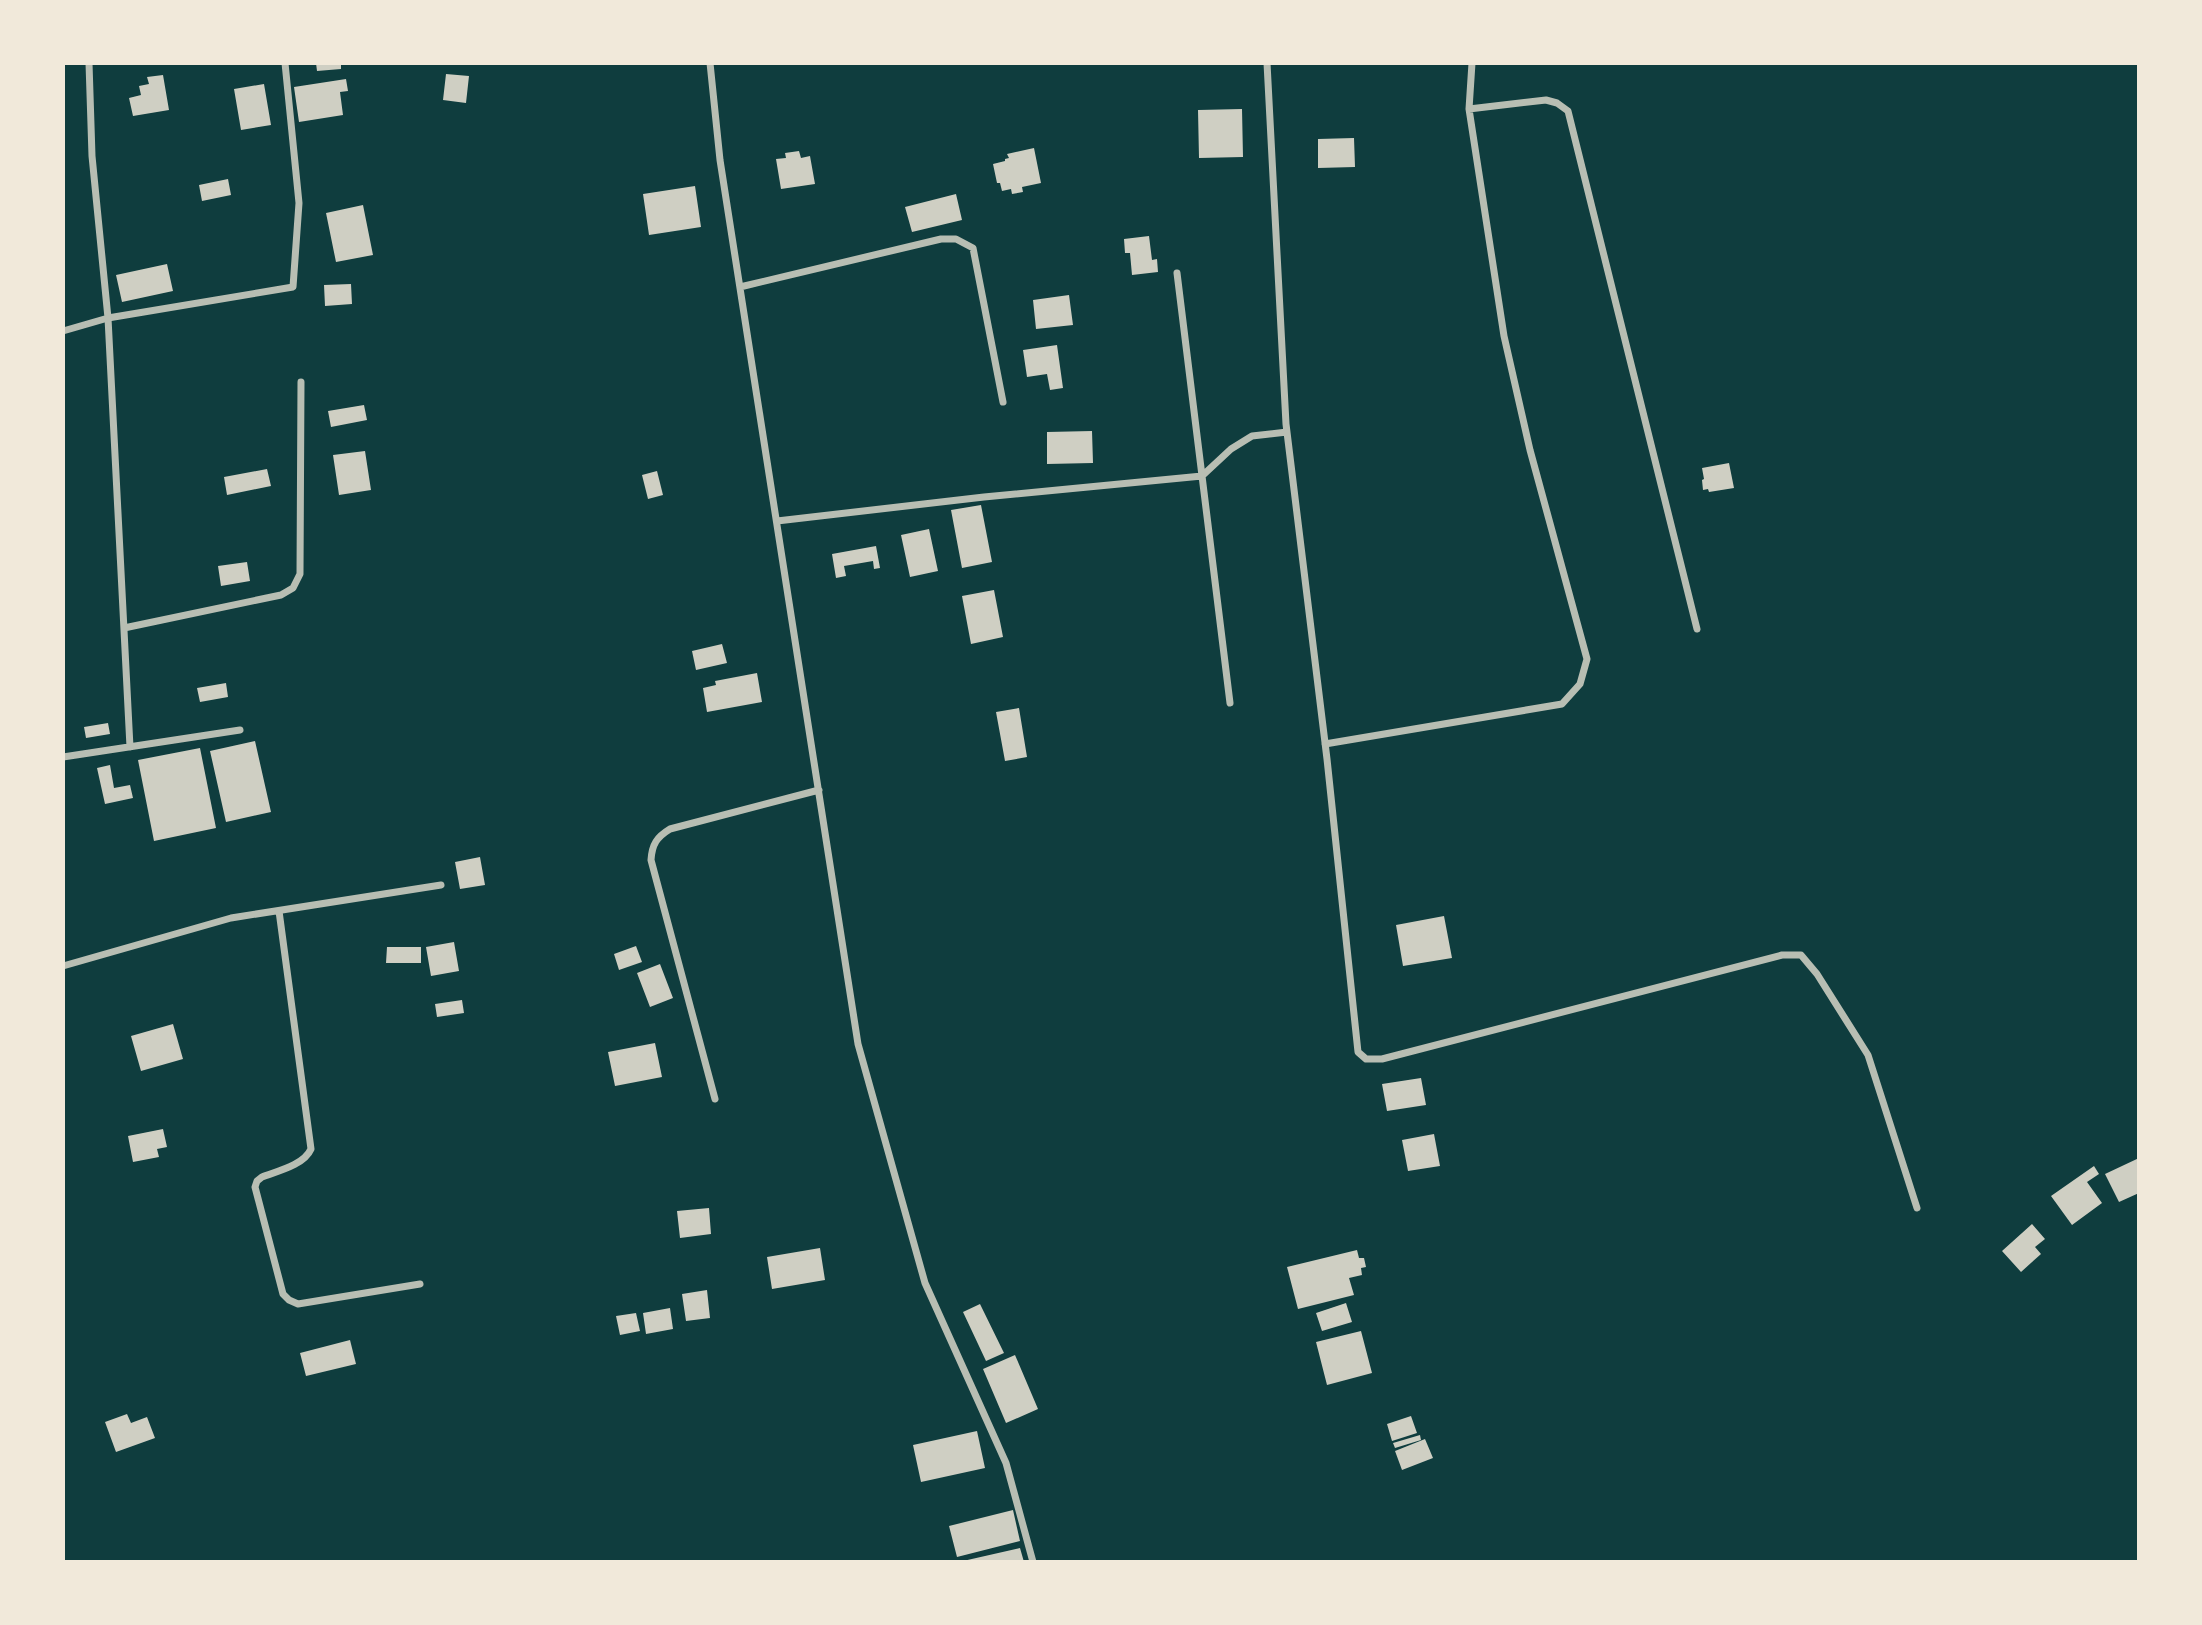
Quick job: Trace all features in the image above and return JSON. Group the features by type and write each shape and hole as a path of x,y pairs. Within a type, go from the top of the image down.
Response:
{"street":[{"path":"89,63 92,156 108,318 130,747"},
{"path":"63,331 108,318 293,287 299,203 285,63"},
{"path":"710,63 720,160 858,1044 925,1283 1006,1463 1033,1562"},
{"path":"1267,63 1287,432 1325,744 1358,1052 1366,1059 1382,1059 1782,955 1801,955 1817,974 1868,1055 1917,1208"},
{"path":"1325,744 1562,704 1580,684 1587,659 1530,450 1504,336 1469,109 1472,63"},
{"path":"1469,109 1546,100 1557,103 1568,111 1697,629"},
{"path":"740,287 942,239 956,239 973,248 1003,402"},
{"path":"1177,273 1230,703"},
{"path":"124,628 281,594 293,588 300,574 301,382"},
{"path":"777,521 1202,476 1231,449 1252,436 1287,432"},
{"path":"63,757 240,730"},
{"path":"715,1099 651,860 652,848 659,836 670,829 819,790"},
{"path":"63,966 231,918 442,885"},
{"path":"279,911 312,1149 308,1156 257,1181 256,1187 283,1294 298,1304 419,1284"}],"building":[{"path":"316,63 341,63 341,69 317,71"},
{"path":"446,74 469,76 466,103 443,100"},
{"path":"163,75 169,110 133,116 129,98 141,95 139,86 149,84 147,77"},
{"path":"346,79 348,91 340,92 343,115 299,122 294,87"},
{"path":"264,84 271,125 241,130 234,89"},
{"path":"1242,109 1243,157 1199,158 1198,110"},
{"path":"1354,138 1355,167 1318,168 1318,139"},
{"path":"1034,148 1041,183 1022,187 1023,192 1012,194 1011,189 1002,191 1000,183 997,183 993,164 1005,161 1009,158 1007,154"},
{"path":"799,151 801,158 810,156 815,184 781,189 776,159 786,158 785,153"},
{"path":"228,179 231,195 202,201 199,185"},
{"path":"695,186 701,227 649,235 643,194"},
{"path":"956,194 962,220 912,232 905,207"},
{"path":"363,205 373,255 336,262 326,213"},
{"path":"1149,236 1152,260 1157,259 1158,272 1132,275 1130,253 1125,253 1124,239"},
{"path":"167,264 173,291 122,302 116,275"},
{"path":"351,284 352,304 325,306 324,285"},
{"path":"1069,295 1073,325 1036,329 1033,300"},
{"path":"1057,345 1063,388 1050,390 1047,374 1027,377 1023,350"},
{"path":"364,405 367,420 331,427 328,411"},
{"path":"1092,431 1093,463 1047,464 1047,432"},
{"path":"365,451 371,490 339,495 333,455"},
{"path":"1729,463 1734,488 1709,492 1708,489 1703,490 1702,468"},
{"path":"267,469 271,486 227,495 224,477"},
{"path":"657,471 663,495 648,499 642,475"},
{"path":"981,505 992,562 962,568 951,510"},
{"path":"929,529 938,571 910,577 901,535"},
{"path":"876,546 880,568 874,569 873,561 844,566 846,576 836,578 832,554"},
{"path":"247,562 250,581 221,586 218,566"},
{"path":"994,590 1003,637 971,644 962,596"},
{"path":"722,644 727,663 696,670 692,651"},
{"path":"757,673 762,702 707,712 703,688 716,685 715,681"},
{"path":"226,683 228,697 200,702 197,688"},
{"path":"1019,708 1027,757 1005,761 996,712"},
{"path":"108,723 110,734 86,738 84,727"},
{"path":"255,741 271,812 226,822 210,751"},
{"path":"200,748 216,828 154,841 138,760"},
{"path":"110,765 114,788 130,785 133,798 105,804 97,768"},
{"path":"480,857 485,885 460,889 455,862"},
{"path":"1444,916 1452,958 1403,966 1396,925"},
{"path":"454,942 459,971 431,976 426,947"},
{"path":"636,946 642,962 619,970 614,954"},
{"path":"387,947 421,947 421,963 386,963"},
{"path":"660,964 673,998 650,1007 637,973"},
{"path":"462,1000 464,1013 437,1017 435,1004"},
{"path":"173,1024 183,1059 141,1071 131,1036"},
{"path":"655,1043 662,1077 615,1086 608,1052"},
{"path":"1421,1078 1426,1105 1387,1111 1382,1084"},
{"path":"163,1129 167,1147 157,1149 159,1157 133,1162 128,1136"},
{"path":"1434,1134 1440,1166 1408,1171 1402,1140"},
{"path":"2139,1158 2139,1193 2119,1202 2105,1174"},
{"path":"2094,1166 2099,1174 2087,1182 2102,1203 2072,1225 2051,1196"},
{"path":"709,1208 711,1234 680,1238 677,1211"},
{"path":"2032,1224 2045,1239 2035,1247 2041,1254 2021,1272 2002,1251"},
{"path":"820,1248 825,1280 772,1289 767,1257"},
{"path":"1357,1250 1359,1258 1364,1258 1366,1267 1361,1268 1362,1275 1349,1278 1354,1295 1298,1309 1287,1267"},
{"path":"707,1290 710,1318 686,1321 682,1294"},
{"path":"1346,1303 1352,1322 1322,1331 1316,1313"},
{"path":"980,1304 1004,1353 986,1361 963,1312"},
{"path":"670,1308 673,1329 646,1334 643,1313"},
{"path":"636,1313 640,1331 620,1335 616,1316"},
{"path":"1361,1331 1372,1373 1327,1385 1316,1342"},
{"path":"350,1340 356,1364 306,1376 300,1353"},
{"path":"1015,1355 1038,1409 1006,1423 983,1369"},
{"path":"127,1414 131,1423 147,1417 155,1438 116,1452 105,1422"},
{"path":"1411,1416 1417,1433 1392,1441 1387,1424"},
{"path":"977,1431 985,1468 921,1482 913,1445"},
{"path":"1420,1435 1421,1440 1395,1448 1393,1443"},
{"path":"1425,1439 1433,1458 1402,1470 1395,1451"},
{"path":"1013,1510 1020,1541 957,1557 949,1526"},
{"path":"1020,1548 1024,1562 963,1562 963,1561"}]}
